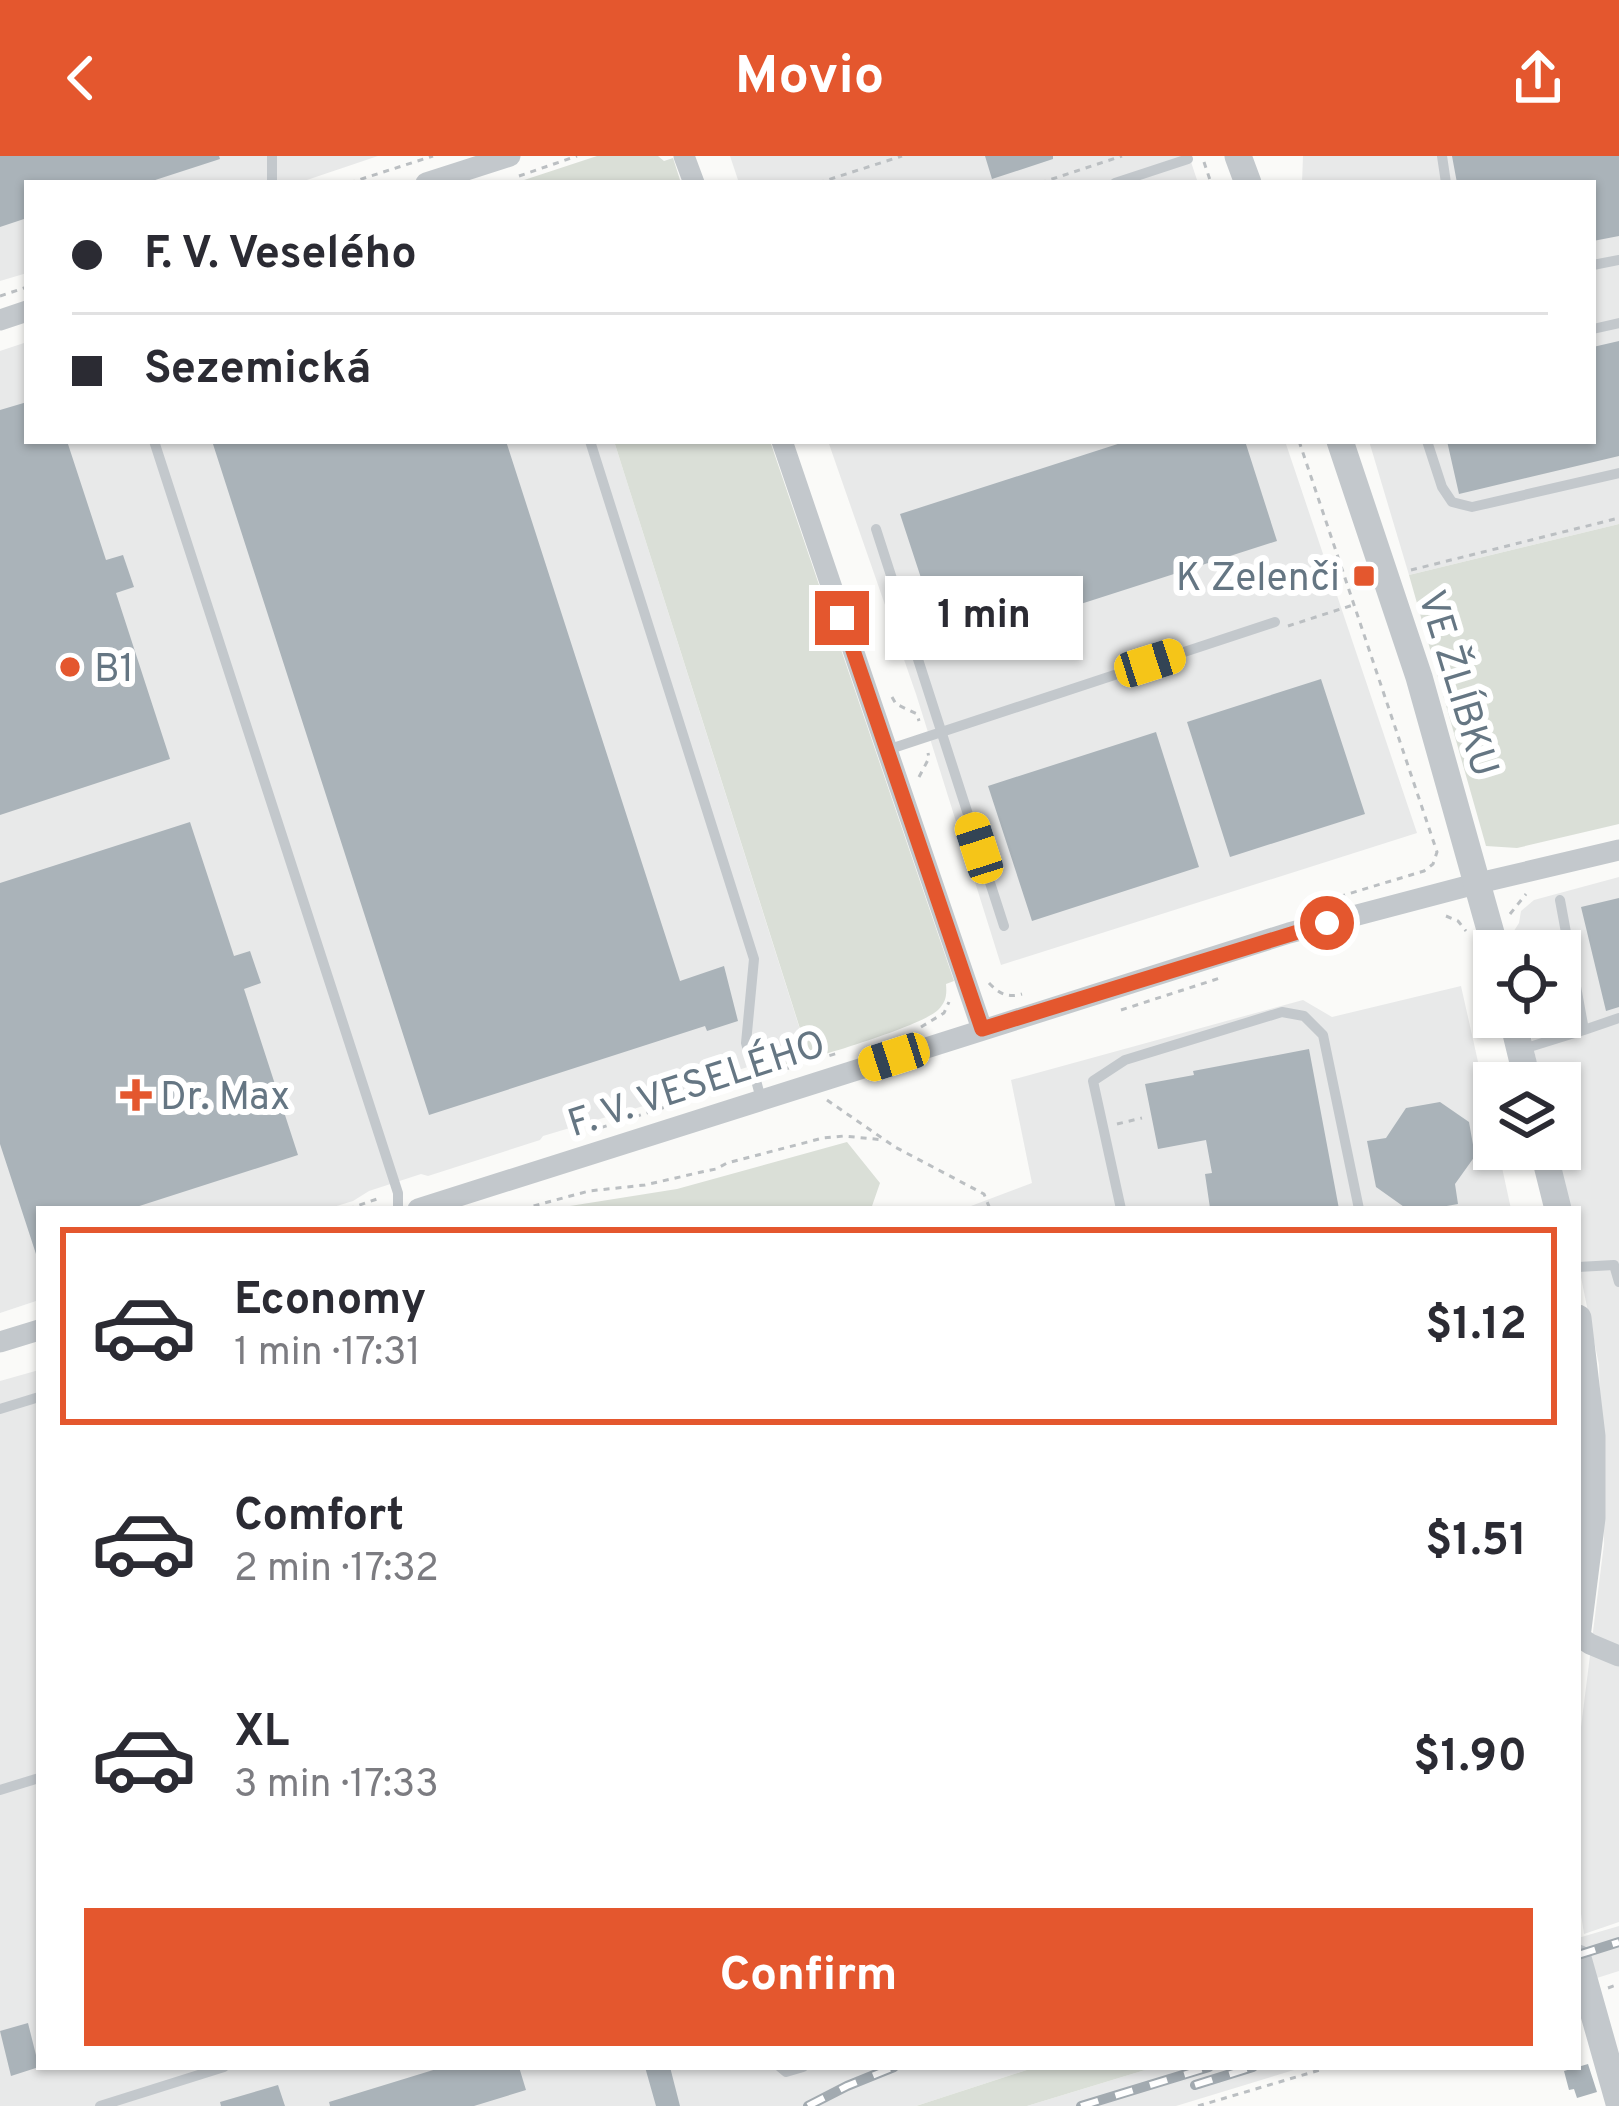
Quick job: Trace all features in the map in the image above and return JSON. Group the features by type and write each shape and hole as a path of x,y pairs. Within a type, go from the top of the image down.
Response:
{"street":[{"path":"466,177 514,166"},
{"path":"783,444 982,1029"},
{"name":"VE ŽLÍBKU","path":"1341,444 1419,677 1491,930"},
{"path":"1479,883 1619,850"},
{"name":"F. V. VESELÉHO","path":"426,1206 758,1089 806,1085 1289,933 1479,883"},
{"path":"1517,1038 1523,1062"},
{"path":"1549,1170 1557,1206"},
{"path":"1,1337 36,1331"},
{"path":"1581,1343 1592,1436 1592,1518 1581,1608"},
{"path":"1581,1636 1619,1656"},
{"path":"1581,1969 1619,2103"}],"lane":[{"path":"1124,180 1188,159"},
{"path":"155,444 398,1192 398,1206"},
{"path":"591,444 754,958 746,1043 758,1089"},
{"path":"1428,444 1442,488 1452,502 1472,507 1619,473"},
{"path":"876,529 1004,926"},
{"path":"887,750 1275,622"},
{"path":"1560,900 1584,1030"},
{"path":"1119,1206 1094,1082 1125,1060 1282,1012 1304,1016 1323,1035 1358,1206"},
{"path":"1520,1049 1619,1018"},
{"path":"1581,1268 1615,1265 1619,1282"},
{"path":"0,1409 36,1398"},
{"path":"0,1790 36,1779"},
{"path":"100,2106 214,2070"}],"path":[{"path":"358,180 434,156"},
{"path":"514,166 577,156"},
{"path":"827,180 902,156"},
{"path":"1049,180 1122,156"},
{"path":"1300,444 1437,852 1433,864 1408,878 1344,892 1309,906"},
{"path":"1406,572 1619,518"},
{"path":"1275,622 1286,626 1354,604"},
{"path":"889,690 896,704 916,714 929,758 916,782"},
{"path":"920,1027 944,1013 950,989 985,978 1000,993 1025,994"},
{"path":"577,1136 758,1089 838,1053"},
{"path":"806,1085 884,1140 984,1194 989,1206"},
{"path":"1103,1127 1142,1118"},
{"path":"533,1206 716,1169 727,1162 823,1138 884,1140"},
{"path":"356,1206 398,1192"},
{"path":"1198,2106 1320,2070"}],"shaded area":[{"path":"0,156 378,156 307,180 24,180 24,274 0,281"},
{"path":"597,156 658,156 664,161 673,158 680,180 524,180"},
{"path":"730,156 1189,156 1197,180 738,180"},
{"path":"1303,156 1619,156 1619,524 1409,575 1370,444 1596,444 1596,180 1302,180"},
{"path":"24,343 24,444 615,444 808,1055 780,1065 771,1060 716,1077 717,1084 428,1176 421,1174 337,1206 36,1206 36,1301 0,1313 0,351"},
{"path":"615,444 771,444 954,981 946,984 941,1007 928,1017 780,1065 808,1054"},
{"path":"829,444 1286,444 1417,833 1001,965 916,694"},
{"path":"1619,524 1619,824 1517,848 1486,846 1409,575"},
{"path":"1619,877 1619,1922 1584,1934 1581,1727 1604,1544 1599,1365 1581,1278 1581,1206 1566,1206 1559,1170 1581,1170 1581,1062 1537,1062 1531,1038 1581,1038 1581,930 1514,930 1521,911 1534,900"},
{"path":"1461,986 1478,1062 1473,1062 1473,1170 1503,1170 1510,1206 971,1206 1032,1183 1011,1080 1303,1000 1332,1017"},
{"path":"847,1142 880,1183 872,1206 570,1206 677,1189"},
{"path":"36,1371 36,2070 1027,2070 916,2106 0,2106 0,1381"},
{"path":"1619,1926 1619,1971 1581,1983 1581,1937"},
{"path":"1027,2070 1145,2070 1027,2106 916,2106"},
{"path":"1145,2070 1294,2070 1176,2106 1027,2106"}],"building":[{"path":"0,156 220,159 155,180 24,180 24,219 0,227"},
{"path":"985,156 1053,156 1053,159 992,179"},
{"path":"1452,156 1619,156 1619,236 1596,240 1596,180 1456,180"},
{"path":"1619,341 1619,456 1459,494 1448,444 1596,444 1596,346"},
{"name":"B1","path":"24,403 24,444 68,444 106,560 123,555 134,587 116,593 170,759 0,815 0,410"},
{"path":"213,444 507,444 680,981 724,966 738,1021 707,1031 705,1026 429,1115"},
{"path":"1118,444 1246,444 1277,541 944,648 900,514"},
{"path":"1321,679 1365,814 1230,857 1187,722"},
{"path":"1156,732 1199,867 1032,921 988,786"},
{"path":"190,822 234,956 250,951 261,983 244,989 298,1155 139,1206 36,1206 36,1254 0,1144 0,883"},
{"path":"1619,898 1619,1007 1606,1011 1581,907"},
{"path":"1309,1049 1338,1206 1210,1206 1205,1174 1212,1173 1206,1140 1158,1149 1145,1084 1194,1075 1193,1071"},
{"path":"1440,1102 1469,1122 1473,1159 1455,1184 1458,1204 1403,1206 1376,1187 1367,1141 1386,1138 1406,1108"},
{"path":"28,2023 36,2068 11,2076 0,2031"},
{"path":"1588,2064 1597,2092 1577,2098 1574,2089 1569,2090 1564,2071 1581,2070"},
{"path":"433,2070 520,2070 526,2090 474,2106 330,2106 329,2102"},
{"path":"646,2070 671,2070 680,2106 656,2106"},
{"path":"278,2085 285,2106 221,2106 220,2102"}],"railway":[{"path":"1581,1954 1619,1942"},
{"path":"808,2106 887,2070"},
{"path":"1081,2106 1199,2070"},
{"path":"1195,2085 1243,2070"}],"place":[{"name":"K Zelenči","path":"1364,576"},
{"name":"B1","path":"70,667"},
{"name":"Dr. Max","path":"136,1095"}],"route":[{"path":"842,618 982,1029 1327,923"}]}
